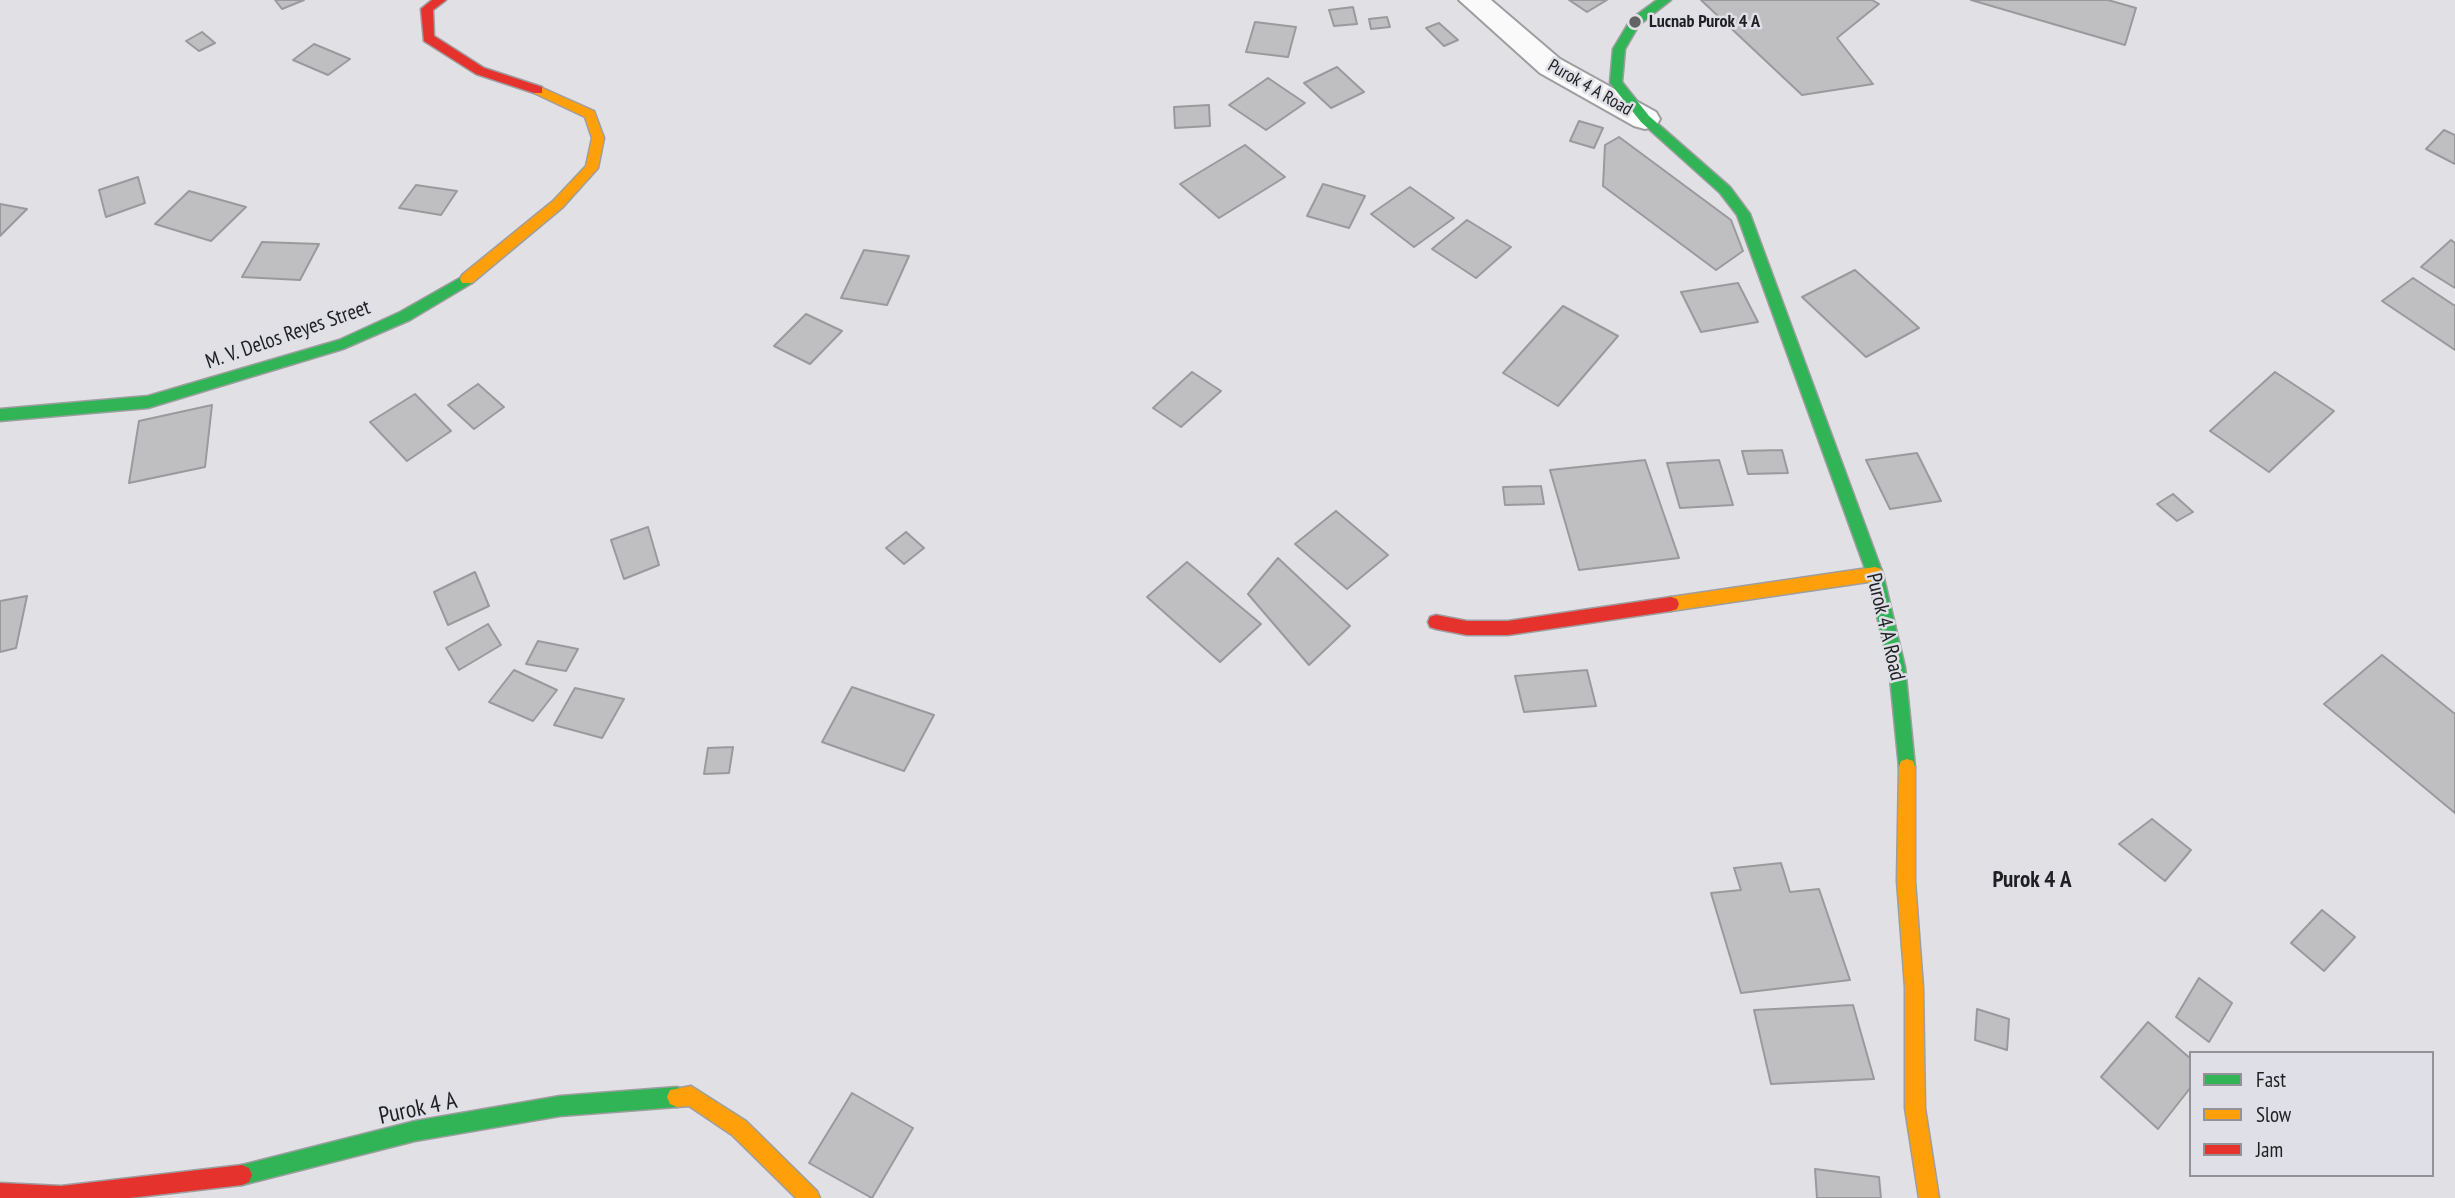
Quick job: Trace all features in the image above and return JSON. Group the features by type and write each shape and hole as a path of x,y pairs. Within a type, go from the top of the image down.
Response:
{"street":[{"name":"M. V. Delos Reyes Street","path":"0,415 148,402 343,344 405,316 460,286 558,204 592,168 598,138 590,114 555,96 480,71 428,38 427,9 440,0"},
{"name":"Purok 4 A Road","path":"1473,0 1550,66 1644,119"},
{"name":"Purok 4 A Road","path":"1665,0 1635,22 1619,49 1616,83 1644,119 1725,190 1743,214 1875,574 1897,667 1907,749 1906,881 1914,987 1914,1108 1929,1198"},
{"path":"1436,622 1467,628 1508,628 1875,574"},
{"name":"Purok 4 A","path":"0,1193 61,1196 243,1175 415,1131 560,1106 691,1096 739,1128 810,1198"}],"building":[{"path":"275,0 304,0 282,9"},
{"path":"1569,0 1607,0 1587,12"},
{"path":"1701,0 1872,0 1879,4 1837,38 1873,84 1802,95"},
{"path":"1971,0 2108,0 2136,8 2125,45"},
{"path":"1353,7 1357,24 1334,26 1329,10"},
{"path":"1387,17 1390,27 1371,29 1369,19"},
{"path":"1255,22 1296,27 1288,57 1246,52"},
{"path":"1439,23 1458,40 1444,46 1426,28"},
{"path":"202,32 215,43 199,51 186,41"},
{"path":"314,44 350,59 328,75 293,60"},
{"path":"1337,67 1364,92 1331,108 1304,83"},
{"path":"1268,78 1305,103 1266,130 1229,105"},
{"path":"1209,105 1210,126 1175,128 1174,107"},
{"path":"1579,121 1603,128 1594,148 1570,141"},
{"path":"2444,130 2455,135 2455,164 2426,149"},
{"path":"1619,137 1731,220 1743,251 1716,270 1603,186 1605,145"},
{"path":"1245,145 1285,177 1219,218 1180,184"},
{"path":"138,177 145,203 106,217 99,190"},
{"path":"1323,184 1365,196 1349,228 1307,216"},
{"path":"416,185 457,191 441,215 399,208"},
{"path":"1410,187 1454,218 1414,247 1371,214"},
{"path":"189,191 246,207 211,241 155,224"},
{"path":"0,204 27,209 0,236"},
{"path":"1467,220 1511,247 1476,278 1432,249"},
{"path":"2451,240 2455,243 2455,288 2421,267"},
{"path":"262,242 319,244 300,280 242,277"},
{"path":"864,250 909,256 887,305 841,298"},
{"path":"1855,270 1919,328 1866,357 1802,297"},
{"path":"2413,278 2455,306 2455,350 2382,301"},
{"path":"1738,283 1758,322 1701,332 1681,292"},
{"path":"1563,306 1618,336 1558,406 1503,373"},
{"path":"806,314 842,331 810,364 774,346"},
{"path":"1192,372 1221,391 1181,427 1153,408"},
{"path":"2275,372 2334,411 2269,472 2210,431"},
{"path":"478,384 504,407 474,429 448,405"},
{"path":"415,394 451,431 407,461 370,422"},
{"path":"212,405 205,467 129,483 139,421"},
{"path":"1782,450 1788,473 1748,474 1742,451"},
{"path":"1917,453 1941,501 1890,509 1866,460"},
{"path":"1645,460 1679,558 1579,570 1550,470"},
{"path":"1719,460 1733,505 1680,508 1667,463"},
{"path":"1541,486 1544,504 1505,505 1503,487"},
{"path":"2173,494 2193,512 2177,521 2157,504"},
{"path":"1336,511 1388,555 1347,589 1295,544"},
{"path":"648,527 659,565 624,579 611,540"},
{"path":"906,532 924,548 904,564 886,548"},
{"path":"1278,558 1350,626 1309,665 1248,594"},
{"path":"1187,562 1261,624 1220,662 1147,597"},
{"path":"475,572 489,606 448,625 434,592"},
{"path":"27,596 16,648 0,652 0,601"},
{"path":"488,624 501,645 459,670 446,648"},
{"path":"538,641 578,649 566,671 526,664"},
{"path":"2382,655 2455,714 2455,813 2324,704"},
{"path":"514,670 557,690 533,721 489,702"},
{"path":"1587,670 1596,706 1524,712 1515,676"},
{"path":"852,687 934,715 904,771 822,742"},
{"path":"575,688 624,699 602,738 554,725"},
{"path":"733,747 729,773 704,774 708,748"},
{"path":"2152,819 2191,850 2165,881 2119,844"},
{"path":"1781,863 1790,892 1819,889 1850,980 1741,993 1711,893 1741,890 1734,868"},
{"path":"2322,910 2355,937 2324,971 2291,943"},
{"path":"2199,978 2232,1003 2209,1042 2176,1017"},
{"path":"1853,1005 1874,1079 1771,1084 1754,1010"},
{"path":"1977,1009 2009,1019 2007,1050 1975,1040"},
{"path":"2148,1022 2189,1057 2189,1090 2158,1129 2101,1077"},
{"path":"852,1093 913,1128 872,1198 809,1163"},
{"path":"1815,1169 1879,1177 1881,1198 1817,1198"}],"traffic: fast":[{"path":"1665,0 1635,22 1619,49 1616,83 1645,119 1725,190 1743,214 1875,574 1897,667 1907,767"},
{"path":"0,415 148,402 343,344 405,316 467,279"},
{"path":"242,1175 415,1131 560,1106 677,1097"}],"traffic: slow":[{"path":"467,279 558,204 592,168 598,138 590,114 538,90"},
{"path":"1671,604 1875,574"},
{"path":"1907,767 1906,881 1914,987 1915,1108 1929,1198"},
{"path":"677,1097 691,1096 739,1128 810,1198"}],"traffic: jam":[{"path":"440,0 427,9 428,38 480,71 538,90"},
{"path":"1436,622 1467,628 1508,628 1671,604"},
{"path":"0,1193 61,1196 242,1175"}],"place":[{"name":"Lucnab Purok 4 A","path":"1635,22"}],"district":[{"name":"Purok 4 A","path":"2032,880"}]}
